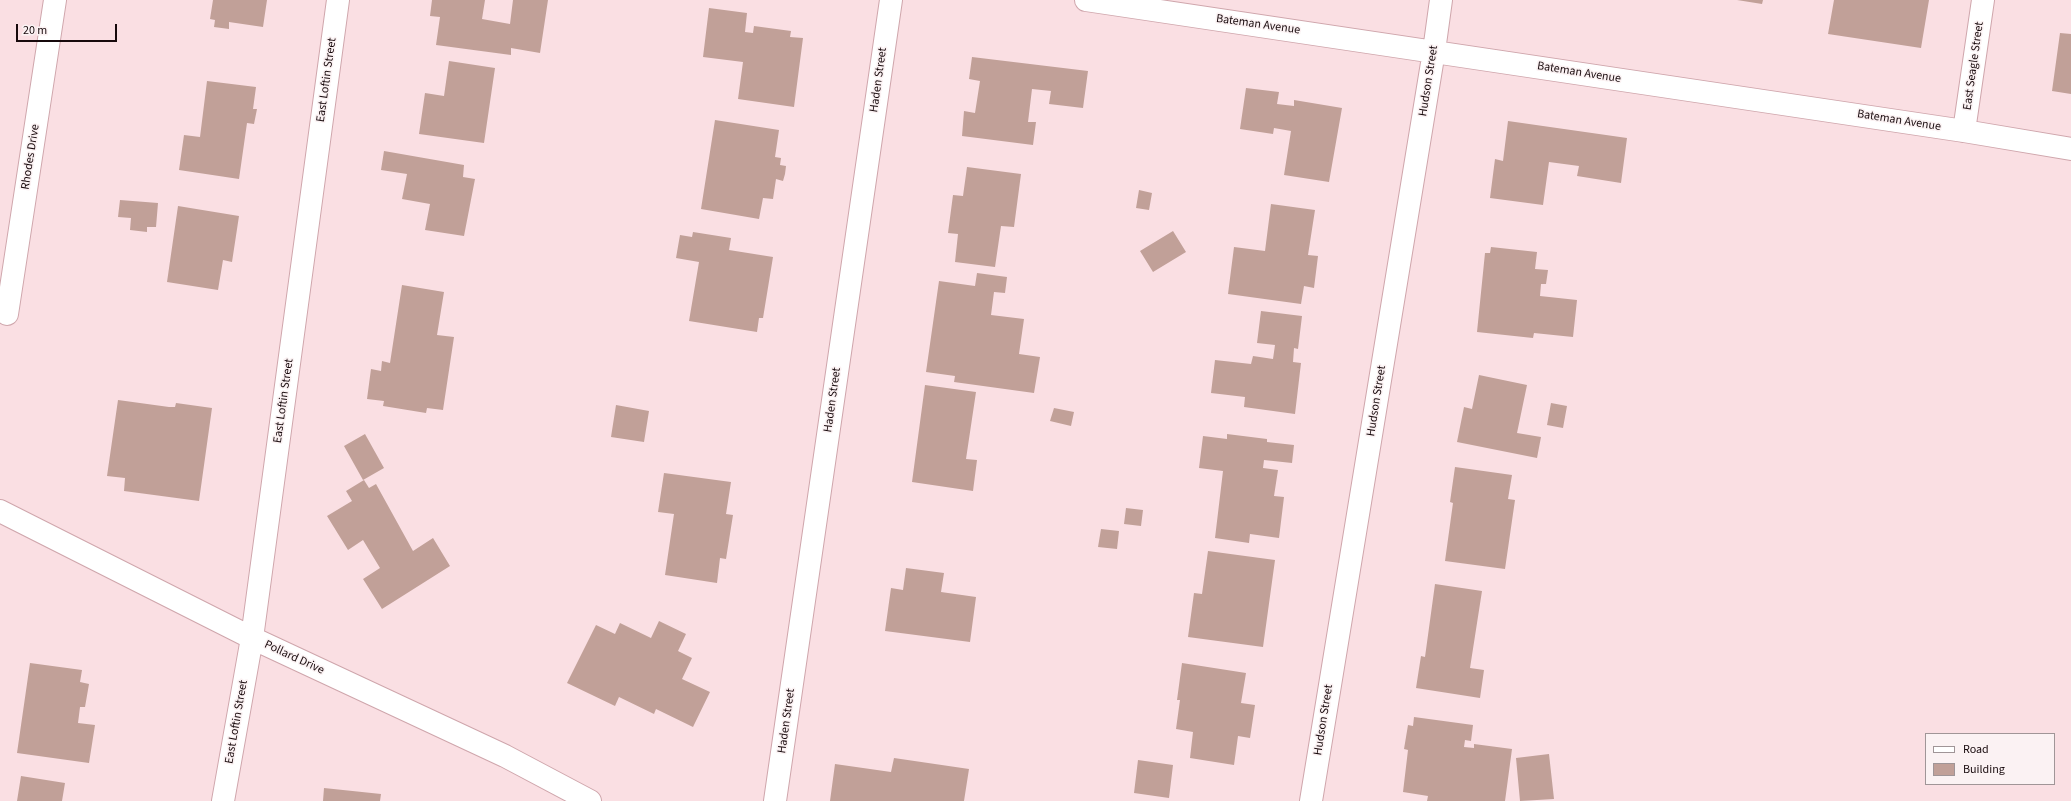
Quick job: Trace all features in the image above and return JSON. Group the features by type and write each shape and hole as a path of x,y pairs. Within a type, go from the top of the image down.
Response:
{"street":[{"name":"Rhodes Drive","path":"7,314 54,0"},
{"name":"East Loftin Street","path":"223,801 252,638 338,0"},
{"name":"Haden Street","path":"775,801 891,0"},
{"name":"Bateman Avenue","path":"1086,0 1964,131 2071,149"},
{"name":"Hudson Street","path":"1311,801 1434,51 1441,0"},
{"name":"East Seagle Street","path":"1964,131 1983,0"},
{"name":"Pollard Drive","path":"0,511 252,638 505,756 590,801"}],"building":[{"path":"213,0 267,0 263,27 229,22 229,29 214,27 215,20 210,19"},
{"path":"432,0 485,0 482,19 510,24 513,0 548,0 540,53 511,48 511,55 436,45 440,17 430,16"},
{"path":"1737,0 1763,0 1762,4"},
{"path":"1834,0 1929,0 1921,48 1828,34"},
{"path":"709,8 747,13 745,32 753,33 754,26 791,31 790,37 803,38 794,107 738,99 743,62 703,57"},
{"path":"2060,33 2071,34 2071,94 2052,91"},
{"path":"972,57 1088,71 1083,108 1049,104 1051,91 1032,89 1028,122 1036,122 1033,145 962,136 964,111 975,113 980,81 969,79"},
{"path":"449,61 495,68 484,143 419,134 425,93 444,96"},
{"path":"207,81 256,87 253,109 257,109 254,124 247,123 239,179 179,170 184,135 200,137"},
{"path":"1246,88 1279,92 1277,104 1294,106 1294,100 1342,108 1329,182 1284,175 1291,131 1274,128 1273,134 1240,129"},
{"path":"715,120 779,130 775,157 781,158 780,165 786,166 785,174 783,181 776,179 773,199 763,198 759,219 701,209"},
{"path":"1508,121 1627,138 1621,183 1577,176 1579,166 1549,162 1543,205 1490,198 1495,159 1503,161"},
{"path":"384,151 464,165 463,177 475,179 464,236 425,230 430,204 402,199 407,174 381,170"},
{"path":"967,167 1021,174 1014,227 1001,226 995,267 955,262 958,234 948,233 953,195 963,196"},
{"path":"1139,190 1152,193 1149,210 1136,208"},
{"path":"120,200 158,203 156,227 147,227 147,232 130,230 131,218 118,217"},
{"path":"1271,204 1315,210 1308,255 1318,256 1314,288 1304,286 1301,304 1228,294 1234,247 1265,251"},
{"path":"178,206 239,216 232,262 223,260 218,290 167,282"},
{"path":"1173,231 1186,252 1153,272 1140,251"},
{"path":"693,232 731,238 729,250 773,257 763,318 759,318 757,332 689,321 699,262 676,258 680,235 692,237"},
{"path":"1491,247 1537,252 1535,269 1548,270 1546,284 1541,284 1540,296 1577,300 1573,337 1534,333 1533,338 1477,332 1485,253 1490,253"},
{"path":"977,273 1007,277 1005,293 994,292 991,315 1024,319 1019,354 1040,357 1034,393 954,382 955,376 926,372 939,281 975,286"},
{"path":"402,285 444,292 437,335 454,337 443,410 427,408 426,413 383,406 384,401 367,399 371,369 381,371 382,361 390,363"},
{"path":"1261,311 1302,316 1298,349 1294,348 1293,362 1301,363 1295,414 1244,407 1245,397 1211,393 1215,360 1251,364 1253,356 1273,359 1275,345 1257,343"},
{"path":"1479,375 1527,385 1517,433 1541,437 1537,458 1457,442 1464,407 1472,409"},
{"path":"925,385 976,392 966,459 977,460 973,491 912,482"},
{"path":"118,400 169,407 175,407 176,403 212,408 199,501 124,491 125,478 107,476"},
{"path":"1551,403 1567,406 1563,428 1547,425"},
{"path":"616,405 649,411 644,442 611,437"},
{"path":"1054,408 1074,412 1071,426 1050,421"},
{"path":"365,434 384,468 363,480 344,446"},
{"path":"1227,434 1267,439 1267,442 1294,445 1292,463 1264,460 1263,468 1278,470 1274,496 1284,497 1279,538 1250,534 1249,543 1215,538 1223,471 1199,468 1203,436 1227,439"},
{"path":"1455,467 1512,475 1508,499 1515,500 1505,569 1445,561 1453,503 1450,502"},
{"path":"664,473 731,482 726,514 733,515 726,559 720,558 717,583 665,575 674,514 658,512"},
{"path":"364,480 369,488 376,484 413,551 433,538 450,566 382,609 363,579 380,568 363,540 348,550 327,516 352,501 346,491"},
{"path":"1126,508 1143,510 1141,526 1124,524"},
{"path":"1101,529 1119,531 1117,549 1098,547"},
{"path":"1208,551 1275,560 1263,647 1188,637 1194,593 1202,594"},
{"path":"906,568 944,573 941,592 976,597 970,642 885,631 891,588 903,590"},
{"path":"1435,584 1482,591 1470,668 1484,670 1480,698 1416,688 1421,656 1425,657"},
{"path":"659,621 686,634 678,651 692,658 682,679 710,692 693,727 656,709 654,714 619,697 615,706 567,683 596,625 615,634 620,623 651,638"},
{"path":"30,663 82,670 80,682 89,684 85,707 80,707 78,723 95,725 89,763 17,753"},
{"path":"1182,663 1246,673 1241,703 1255,705 1250,738 1238,736 1234,765 1190,758 1193,732 1176,729 1180,700 1177,700"},
{"path":"1414,717 1473,725 1471,741 1465,740 1464,747 1474,748 1474,744 1512,749 1505,801 1427,801 1428,796 1403,792 1408,750 1404,749 1408,725 1413,726"},
{"path":"1549,754 1554,799 1520,801 1516,758"},
{"path":"894,758 969,769 964,801 830,801 835,764 891,772"},
{"path":"1138,760 1173,765 1169,798 1134,793"},
{"path":"21,776 65,783 62,801 17,801"},
{"path":"324,788 381,794 380,801 323,801"}]}
